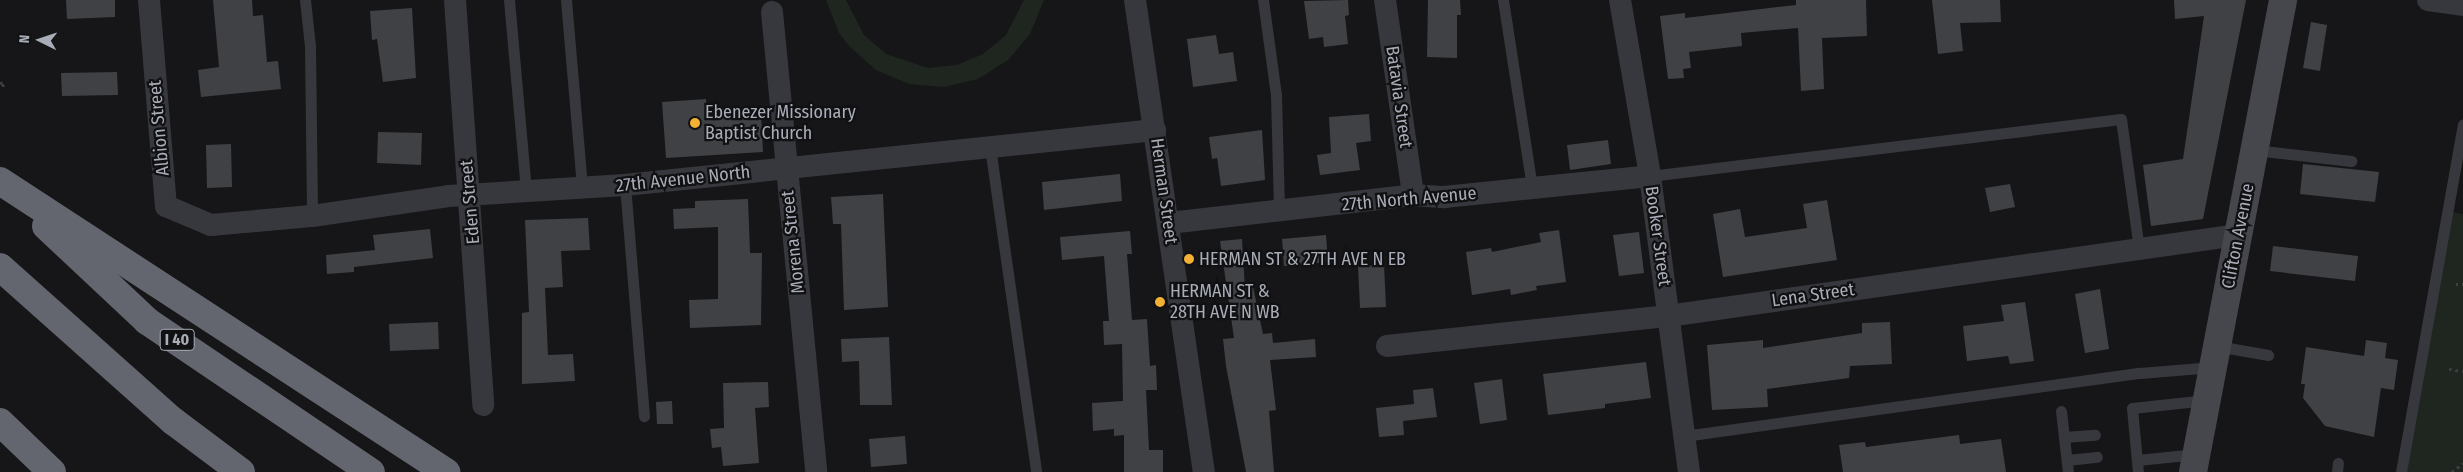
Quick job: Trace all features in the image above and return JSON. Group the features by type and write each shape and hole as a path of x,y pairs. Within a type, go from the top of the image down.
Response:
{"highway":[{"path":"0,181 446,472"},
{"name":"I 40","path":"0,187 148,321 371,472"},
{"path":"0,267 173,421 241,472"},
{"path":"0,289 113,369"},
{"path":"0,422 52,472"}],"street":[{"name":"Albion Street","path":"149,0 166,206 212,226"},
{"name":"Eden Street","path":"455,0 483,405"},
{"name":"Herman Street","path":"1135,0 1204,472"},
{"name":"Batavia Street","path":"1385,0 1413,195"},
{"name":"Booker Street","path":"1620,0 1650,176 1689,472"},
{"name":"Clifton Avenue","path":"2195,463 2283,0"},
{"path":"2428,0 2463,5"},
{"name":"Morena Street","path":"772,12 785,169 816,472"},
{"name":"27th Avenue North","path":"212,226 312,216 470,196 625,185 1155,130"},
{"name":"27th North Avenue","path":"1169,223 1279,212 1413,195 1444,197 1650,176"},
{"name":"Lena Street","path":"1386,346 1668,316 2238,235"}],"lane":[{"path":"305,0 310,46 312,216"},
{"path":"510,0 526,192"},
{"path":"566,0 582,188"},
{"path":"1263,0 1276,95 1279,212"},
{"path":"1503,0 1532,188"},
{"path":"1650,176 2120,119 2139,249"},
{"path":"2401,472 2463,124"},
{"path":"990,147 1036,472"},
{"path":"2255,150 2351,161"},
{"path":"625,185 644,416"},
{"path":"1684,436 2140,373 2215,356 2268,355"},
{"path":"2195,463 2135,464 2128,431 2132,408 2207,400"},
{"path":"2062,411 2068,472"},
{"path":"2064,437 2095,435"},
{"path":"2067,460 2097,457"}],"path":[{"path":"0,89 2,83"},
{"path":"2456,284 2463,284"},
{"path":"2449,369 2463,371"},
{"path":"2452,472 2463,463"}],"shaded area":[{"path":"826,0 846,0 864,35 886,54 928,68 957,65 983,54 1006,35 1024,0 1044,0 1030,34 1008,60 978,79 944,87 909,84 876,70 850,47 839,33"},
{"path":"2446,211 2463,214 2463,472 2401,472"}],"building":[{"path":"66,0 115,0 115,17 67,19"},
{"path":"213,0 252,0 253,16 263,15 267,62 278,61 281,89 201,97 198,70 219,67"},
{"path":"1348,0 1349,15 1345,16 1348,44 1324,47 1323,37 1309,39 1304,1"},
{"path":"1428,0 1460,0 1461,15 1457,15 1457,58 1427,57"},
{"path":"1796,0 1866,0 1867,36 1822,38 1824,89 1801,91 1798,28 1741,33 1742,46 1689,52 1691,68 1683,69 1684,78 1668,79 1660,16 1685,13 1685,18 1796,5"},
{"path":"1932,0 2000,0 2001,22 1960,23 1963,51 1938,54"},
{"path":"2174,0 2246,0 2203,219 2151,226 2143,165 2183,159 2204,16 2175,19"},
{"path":"412,8 416,78 383,82 377,39 372,40 370,11"},
{"path":"2311,22 2327,25 2320,71 2303,68"},
{"path":"1216,35 1219,54 1233,52 1237,81 1193,87 1187,39"},
{"path":"117,72 118,95 62,96 61,73"},
{"path":"706,99 707,116 761,113 763,152 666,158 662,102"},
{"path":"1369,114 1371,141 1356,143 1360,170 1320,175 1317,155 1331,153 1329,117"},
{"path":"1262,130 1265,180 1221,186 1217,158 1212,159 1209,137"},
{"path":"378,132 422,133 421,165 377,163"},
{"path":"1608,140 1611,164 1570,170 1567,145"},
{"path":"231,144 232,187 207,188 206,145"},
{"path":"2303,164 2379,172 2375,202 2300,194"},
{"path":"1120,174 1122,201 1044,210 1042,182"},
{"path":"2010,184 2015,207 1990,212 1985,188"},
{"path":"883,194 888,307 844,310 841,224 833,224 831,197"},
{"path":"748,199 750,253 762,253 761,325 690,328 689,300 718,299 718,227 674,229 673,209 695,208 695,201"},
{"path":"1827,200 1837,260 1723,277 1713,214 1740,209 1745,237 1807,228 1803,204"},
{"path":"588,218 590,250 561,251 563,287 545,288 548,355 573,354 575,381 522,384 522,313 529,312 525,220"},
{"path":"430,229 433,258 354,267 354,272 327,274 326,255 375,250 373,235"},
{"path":"1559,230 1566,282 1536,286 1537,290 1511,295 1510,289 1472,295 1466,252 1491,248 1492,252 1541,242 1539,233"},
{"path":"1130,231 1132,254 1127,254 1132,320 1147,319 1150,366 1156,365 1157,390 1146,390 1149,450 1163,450 1163,472 1124,472 1124,435 1114,436 1114,429 1093,431 1092,403 1123,401 1122,344 1104,345 1103,321 1109,321 1104,256 1062,260 1060,237"},
{"path":"1639,232 1644,273 1619,276 1613,235"},
{"path":"1326,235 1328,262 1284,266 1282,239"},
{"path":"1242,239 1245,289 1253,287 1263,334 1272,333 1273,343 1315,339 1316,357 1270,360 1276,410 1269,411 1274,472 1246,472 1226,366 1223,339 1234,338 1220,241"},
{"path":"2273,246 2358,256 2355,281 2270,271"},
{"path":"1384,265 1386,307 1360,308 1358,266"},
{"path":"2100,289 2109,349 2085,353 2075,294"},
{"path":"2025,302 2034,361 2010,364 2008,356 1967,361 1963,326 2004,321 2001,305"},
{"path":"438,322 439,349 390,351 389,324"},
{"path":"1890,322 1892,364 1850,366 1849,378 1767,389 1768,407 1712,410 1707,345 1763,340 1763,348 1862,333 1862,323"},
{"path":"889,337 892,405 860,405 859,361 842,362 841,339"},
{"path":"2366,340 2387,343 2385,358 2398,360 2394,390 2381,388 2374,437 2325,426 2303,398 2305,384 2301,384 2306,347 2364,356"},
{"path":"1646,362 1651,398 1605,404 1605,408 1548,415 1543,374"},
{"path":"1502,379 1507,420 1480,424 1474,383"},
{"path":"768,382 769,407 755,408 759,463 723,466 721,447 712,448 710,429 724,428 723,383"},
{"path":"1433,388 1437,417 1403,421 1404,435 1379,437 1376,408 1414,404 1413,390"},
{"path":"672,401 673,424 657,424 656,402"},
{"path":"1959,435 1960,444 2001,439 2006,472 1843,472 1839,445 1865,442 1866,447"},
{"path":"905,436 907,464 871,467 869,439"}],"place":[{"name":"Ebenezer Missionary Baptist Church","path":"695,123"},
{"name":"HERMAN ST & 27TH AVE N EB","path":"1189,259"},
{"name":"HERMAN ST & 28TH AVE N WB","path":"1160,302"}]}
